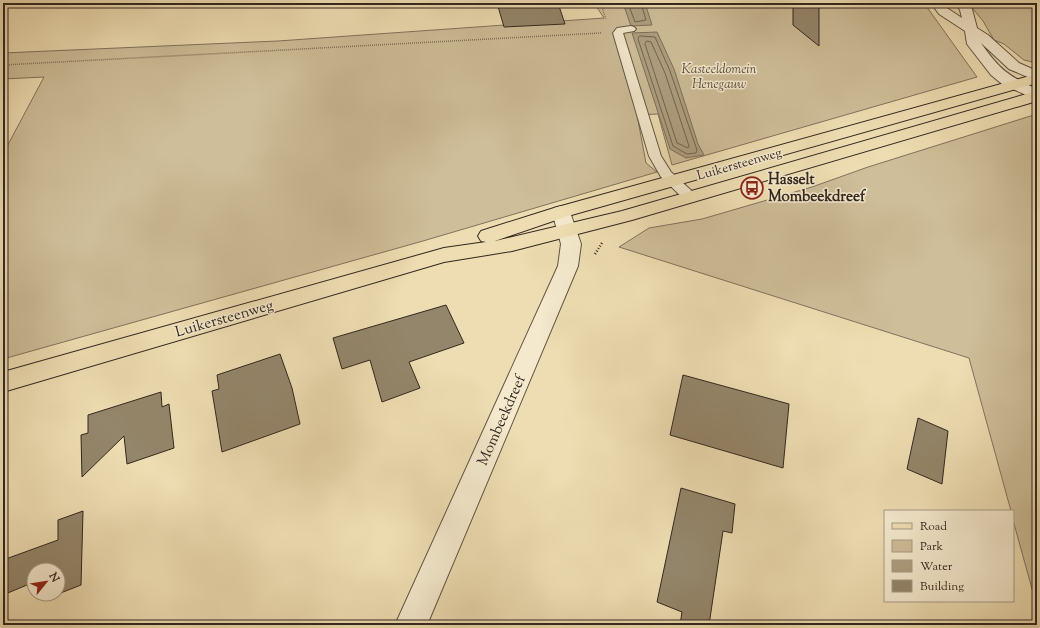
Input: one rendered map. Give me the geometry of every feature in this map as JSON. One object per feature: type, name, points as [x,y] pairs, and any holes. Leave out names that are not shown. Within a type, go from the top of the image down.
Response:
[{"type":"main road","name":"Luikersteenweg","points":[[444,255],[465,243],[561,212],[1037,78]]},
{"type":"main road","name":"Luikersteenweg","points":[[3,382],[444,255],[472,252],[625,216],[689,196],[1037,96]]},
{"type":"street","points":[[937,3],[943,11],[983,38],[1014,66],[1037,78]]},
{"type":"street","points":[[961,3],[966,9],[974,44],[996,72],[1014,85],[1037,96]]},
{"type":"street","name":"Mombeekdreef","points":[[411,625],[568,266],[571,244],[561,212]]},
{"type":"lane","points":[[624,31],[655,156],[666,174],[689,196]]},
{"type":"path","points":[[601,3],[607,22]]},
{"type":"path","points":[[3,65],[624,31]]},
{"type":"green space","name":"Kasteeldomein Henegauw","points":[[594,3],[924,3],[977,77],[672,165],[658,114],[637,115],[646,163],[657,172],[423,241],[3,359],[3,154],[44,77],[3,79],[3,53],[278,41],[604,18]]},
{"type":"green space","points":[[968,3],[1037,3],[1037,63],[1024,60],[1004,44],[994,40],[983,21]]},
{"type":"green space","points":[[1037,114],[1037,607],[1014,524],[1014,510],[1011,510],[969,358],[619,247],[649,228],[702,219],[812,187],[868,167]]},
{"type":"water","points":[[623,3],[645,3],[652,25],[631,26]]},
{"type":"water","points":[[657,32],[674,69],[698,144],[704,155],[686,158],[670,149],[632,33]]},
{"type":"building","points":[[497,3],[558,3],[565,24],[504,27]]},
{"type":"building","points":[[793,3],[819,3],[819,46],[793,25]]},
{"type":"building","points":[[446,305],[464,343],[409,362],[420,388],[382,402],[370,360],[342,369],[333,338]]},
{"type":"building","points":[[280,354],[292,388],[300,424],[222,452],[212,391],[219,389],[217,375]]},
{"type":"building","points":[[683,375],[789,404],[783,468],[670,435]]},
{"type":"building","points":[[161,392],[162,407],[169,404],[174,448],[127,464],[124,436],[82,477],[81,435],[88,433],[88,415]]},
{"type":"building","points":[[918,418],[948,431],[942,484],[907,469]]},
{"type":"building","points":[[681,488],[735,504],[732,533],[723,531],[709,625],[680,625],[682,612],[657,602]]},
{"type":"building","points":[[83,511],[81,585],[66,591],[66,562],[26,562],[26,585],[3,595],[3,560],[58,540],[58,520]]},
{"type":"place","name":"Hasselt Mombeekdreef","points":[[752,188]]}]
